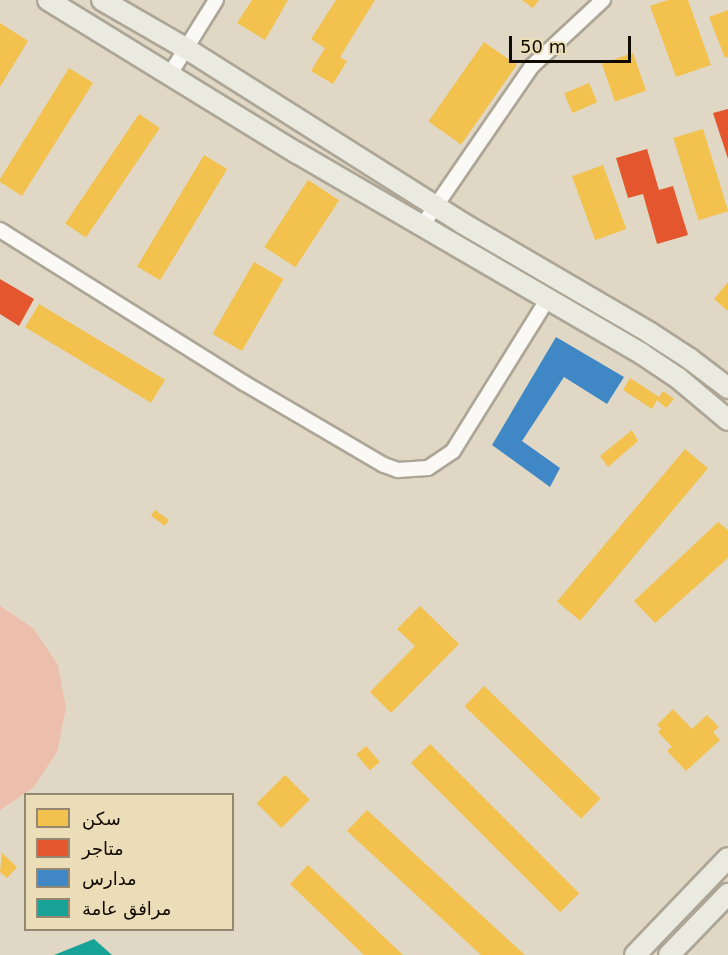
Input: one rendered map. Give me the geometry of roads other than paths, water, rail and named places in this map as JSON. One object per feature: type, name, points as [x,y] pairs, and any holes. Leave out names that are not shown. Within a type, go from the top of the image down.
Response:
[{"type":"main road","points":[[48,0],[297,153],[642,354],[678,378],[728,420]]},
{"type":"main road","points":[[102,0],[187,49],[435,207],[690,359],[728,388]]},
{"type":"main road","points":[[540,295],[544,272]]},
{"type":"main road","points":[[568,312],[580,293]]},
{"type":"main road","points":[[635,955],[727,862]]},
{"type":"main road","points":[[669,955],[728,894]]},
{"type":"street","points":[[171,74],[216,0]]},
{"type":"street","points":[[422,226],[532,66],[603,0]]},
{"type":"street","points":[[0,230],[244,383],[384,465],[398,470],[428,468],[453,452],[540,295]]}]
